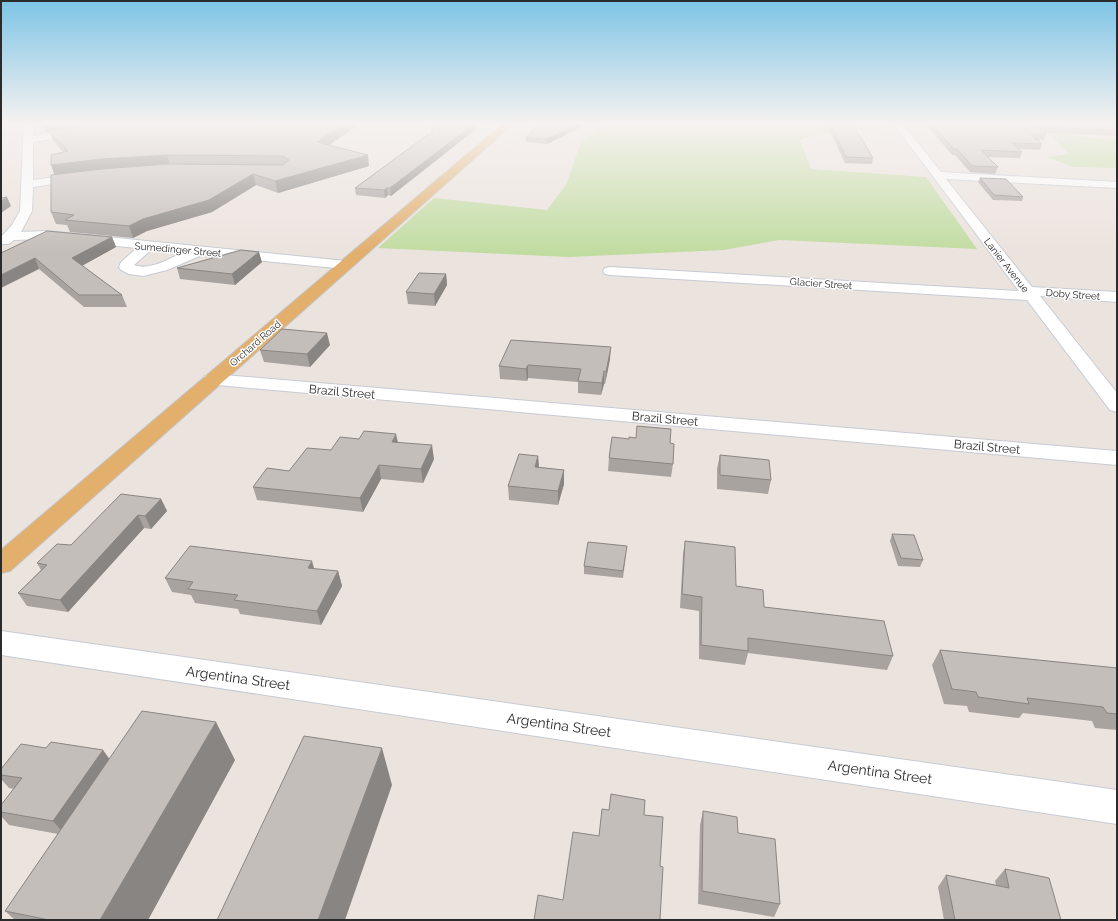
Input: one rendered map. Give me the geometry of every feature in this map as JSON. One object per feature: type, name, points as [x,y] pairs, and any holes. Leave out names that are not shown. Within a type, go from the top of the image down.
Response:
[{"type":"main road","name":"Orchard Road","points":[[1,564],[461,166]]},
{"type":"street","points":[[6,239],[22,221],[26,211],[27,166]]},
{"type":"street","name":"Lanier Avenue","points":[[931,166],[1117,406]]},
{"type":"street","points":[[938,175],[1117,185]]},
{"type":"street","points":[[26,184],[90,176]]},
{"type":"street","name":"Sumedinger Street","points":[[6,239],[46,235],[346,265]]},
{"type":"street","points":[[145,246],[144,249],[126,265],[126,267],[135,270],[156,269],[200,251]]},
{"type":"street","name":"Glacier Street","points":[[610,271],[1030,294]]},
{"type":"street","name":"Doby Street","points":[[1030,294],[1117,297]]},
{"type":"street","name":"Brazil Street","points":[[212,380],[1117,458]]},
{"type":"street","name":"Argentina Street","points":[[1,643],[1117,807]]},
{"type":"green space","points":[[573,166],[810,166],[811,169],[926,177],[977,249],[779,240],[724,250],[569,257],[378,248],[434,198],[547,210],[566,185]]},
{"type":"green space","points":[[1070,166],[1117,166],[1117,168]]},
{"type":"building","points":[[141,166],[329,166],[275,181],[253,174],[209,200],[143,219],[129,226],[65,220],[74,215],[51,212],[51,175]]},
{"type":"building","points":[[385,166],[419,166],[390,188],[384,190],[355,188]]},
{"type":"building","points":[[972,166],[997,166],[998,167]]},
{"type":"building","points":[[980,178],[1006,179],[1023,197],[994,195]]},
{"type":"building","points":[[47,231],[112,237],[72,258],[122,295],[79,295],[35,258],[1,275],[1,253]]},
{"type":"building","points":[[241,250],[259,252],[232,274],[177,268]]},
{"type":"building","points":[[419,273],[446,274],[434,294],[406,292]]},
{"type":"building","points":[[282,329],[327,333],[307,354],[260,350]]},
{"type":"building","points":[[511,340],[611,347],[606,372],[604,371],[602,383],[578,381],[581,369],[528,365],[526,369],[499,366]]},
{"type":"building","points":[[637,426],[671,429],[670,443],[674,444],[673,464],[609,458],[612,437],[629,439],[629,437],[636,438]]},
{"type":"building","points":[[364,431],[396,434],[392,442],[432,445],[421,469],[379,465],[360,498],[253,487],[267,468],[289,471],[307,448],[331,450],[340,437],[359,439]]},
{"type":"building","points":[[519,454],[538,456],[535,467],[564,470],[558,491],[508,486]]},
{"type":"building","points":[[720,455],[769,460],[771,480],[720,475]]},
{"type":"building","points":[[121,494],[161,499],[145,516],[138,515],[60,600],[18,593],[47,565],[37,563],[57,544],[71,545]]},
{"type":"building","points":[[892,534],[914,535],[923,560],[901,558]]},
{"type":"building","points":[[685,541],[735,547],[736,586],[763,590],[764,607],[884,621],[893,656],[748,638],[748,651],[701,645],[702,597],[682,594]]},
{"type":"building","points":[[588,542],[627,546],[623,571],[584,566]]},
{"type":"building","points":[[190,546],[312,561],[308,568],[338,571],[317,611],[234,600],[238,595],[188,589],[193,582],[165,578]]},
{"type":"building","points":[[940,650],[1117,668],[1117,714],[1107,713],[1103,707],[1027,698],[1029,704],[978,697],[976,692],[952,689]]},
{"type":"building","points":[[142,711],[216,722],[100,920],[49,920],[5,911]]},
{"type":"building","points":[[304,736],[382,748],[318,920],[217,920]]},
{"type":"building","points":[[51,742],[103,750],[53,821],[1,812],[1,805],[22,778],[1,775],[1,769],[21,744],[46,748]]},
{"type":"building","points":[[611,794],[645,800],[644,815],[663,817],[660,866],[663,867],[660,919],[664,920],[534,920],[538,895],[563,900],[573,832],[599,836],[602,809],[609,810]]},
{"type":"building","points":[[703,811],[737,817],[738,833],[775,839],[780,904],[702,891]]},
{"type":"building","points":[[1005,869],[1049,878],[1061,920],[955,920],[946,875],[1009,888]]}]
